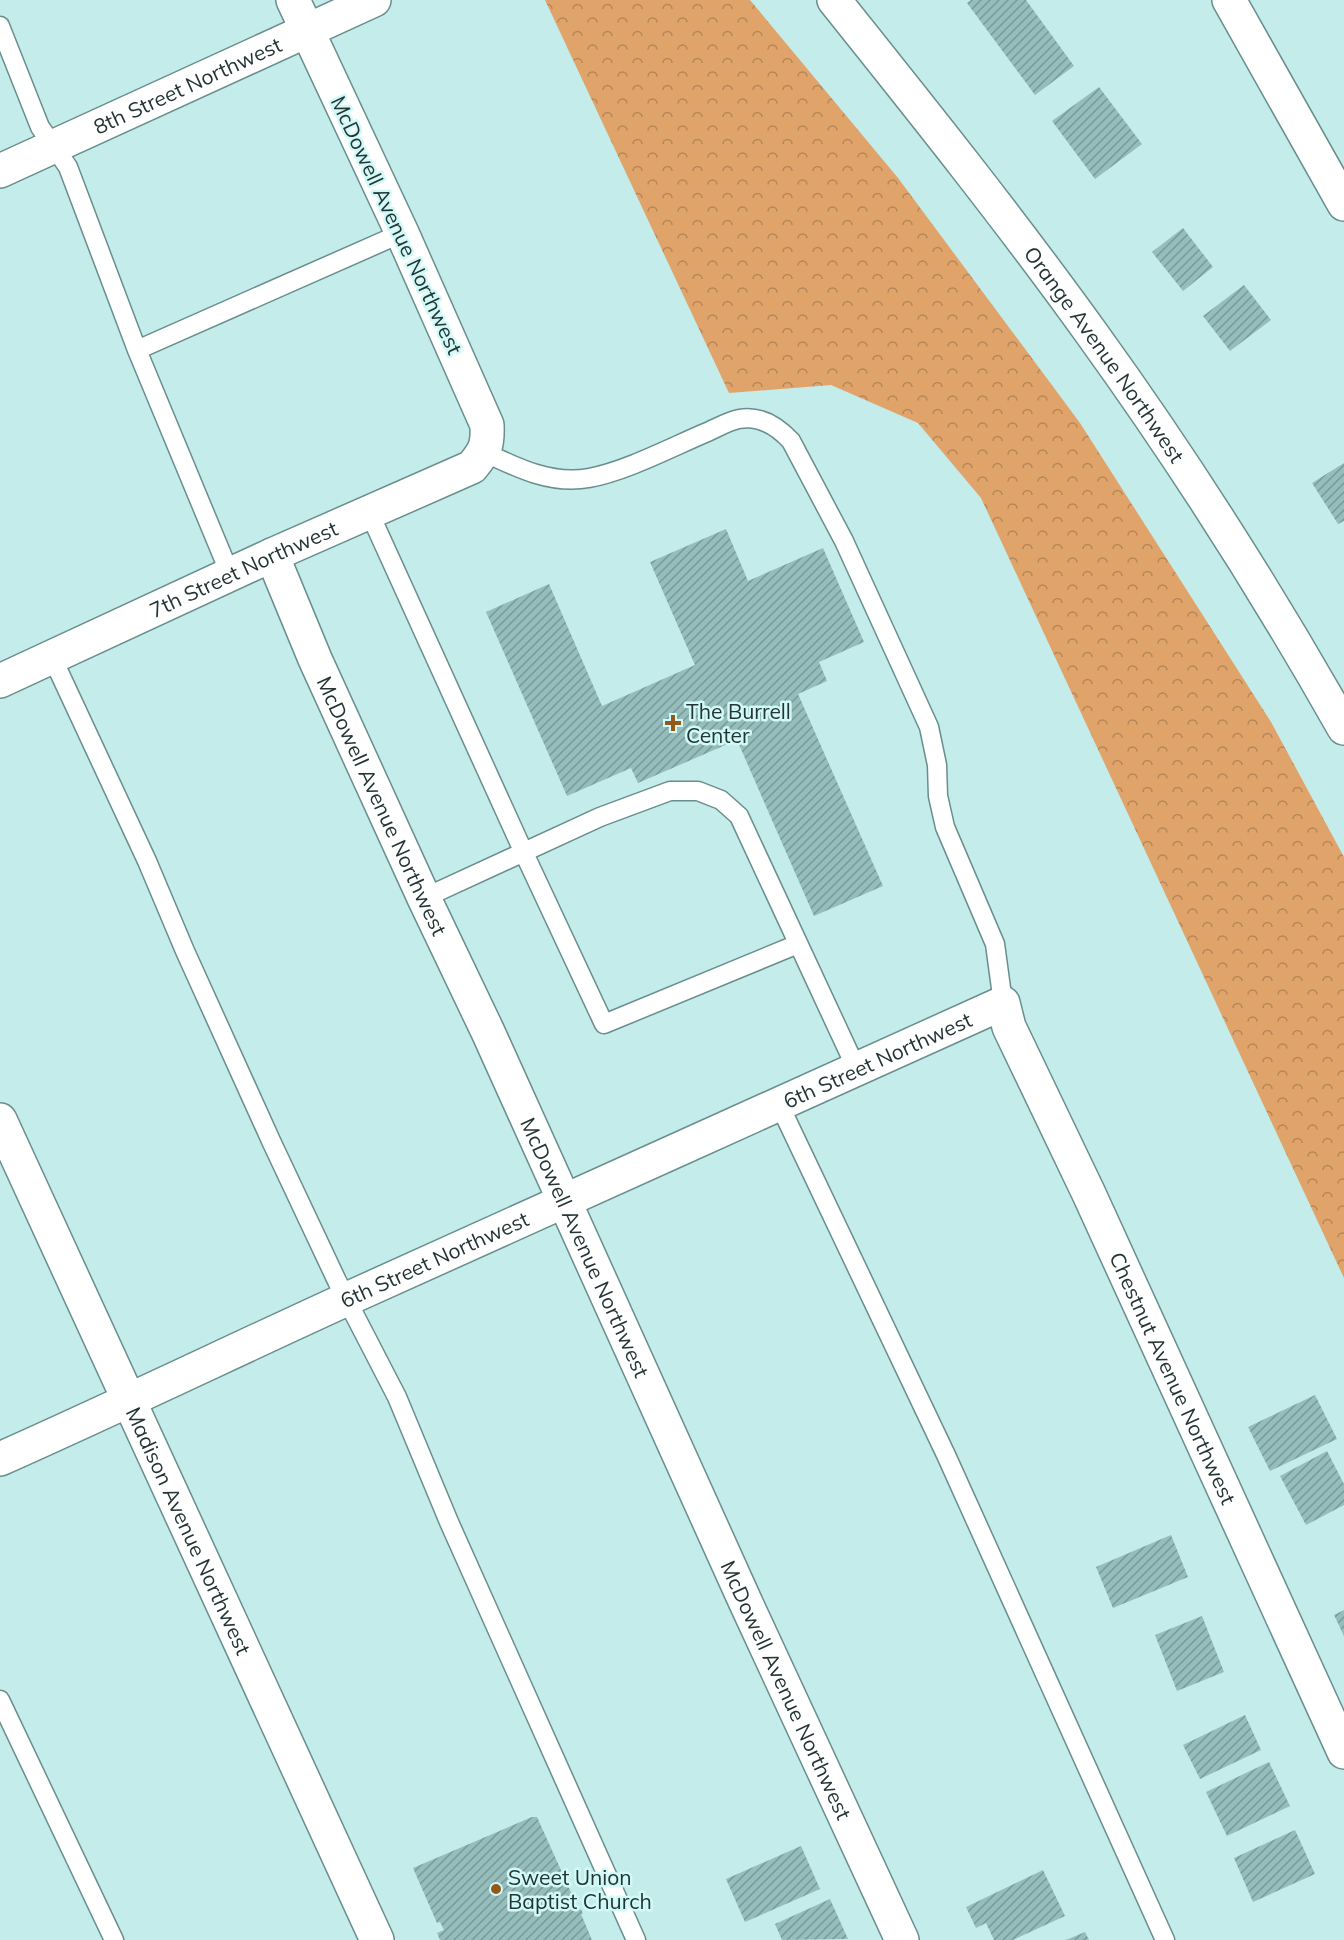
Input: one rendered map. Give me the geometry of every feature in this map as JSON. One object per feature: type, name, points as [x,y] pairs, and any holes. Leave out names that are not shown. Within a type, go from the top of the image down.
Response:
[{"type":"street","name":"McDowell Avenue Northwest","points":[[293,0],[402,233],[488,425],[488,442],[484,452]]},
{"type":"street","name":"8th Street Northwest","points":[[0,171],[374,0]]},
{"type":"street","name":"Orange Avenue Northwest","points":[[834,0],[963,161],[1093,334],[1184,467],[1308,663],[1344,728]]},
{"type":"street","points":[[1229,0],[1344,204]]},
{"type":"street","name":"7th Street Northwest","points":[[0,681],[230,574],[472,467],[484,452]]},
{"type":"street","name":"McDowell Avenue Northwest","points":[[272,555],[315,659],[488,1032],[740,1590],[903,1940]]},
{"type":"street","name":"6th Street Northwest","points":[[0,1459],[1003,1003]]},
{"type":"street","name":"Chestnut Avenue Northwest","points":[[1003,1003],[1009,1027],[1094,1205],[1344,1752]]},
{"type":"street","name":"Madison Avenue Northwest","points":[[0,1120],[377,1940]]},
{"type":"lane","points":[[0,26],[40,127],[68,167],[137,350],[230,574]]},
{"type":"lane","points":[[137,350],[402,233]]},
{"type":"lane","points":[[484,452],[520,470],[556,479],[588,478],[619,469],[738,419],[760,420],[780,429],[791,441],[844,541],[929,727],[937,765],[938,796],[945,827],[995,944],[1003,1003]]},
{"type":"lane","points":[[369,512],[604,1024],[798,944]]},
{"type":"lane","points":[[52,657],[147,861],[272,1143],[337,1281],[397,1396],[449,1522],[636,1940]]},
{"type":"lane","points":[[424,898],[600,818],[670,791],[698,791],[721,800],[738,816],[857,1070]]},
{"type":"lane","points":[[780,1106],[946,1455],[1165,1940]]},
{"type":"lane","points":[[0,1700],[114,1940]]},
{"type":"green space","points":[[545,0],[750,0],[898,178],[1080,423],[1271,722],[1344,857],[1344,1278],[981,498],[918,423],[831,385],[729,393]]},
{"type":"building","points":[[971,0],[1026,0],[1074,66],[1035,95],[967,3]]},
{"type":"building","points":[[1099,87],[1142,144],[1095,179],[1052,121]]},
{"type":"building","points":[[1183,228],[1213,267],[1183,291],[1152,252]]},
{"type":"building","points":[[1244,285],[1271,320],[1230,351],[1203,316]]},
{"type":"building","points":[[1344,463],[1344,521],[1338,524],[1312,483]]},
{"type":"building","name":"The Burrell Center","points":[[726,529],[748,581],[823,548],[864,642],[819,662],[827,681],[798,694],[883,886],[814,916],[737,740],[638,783],[631,768],[567,796],[486,612],[549,584],[602,706],[695,665],[650,562]]},
{"type":"building","points":[[1315,1395],[1337,1439],[1270,1471],[1248,1427]]},
{"type":"building","points":[[1327,1451],[1344,1484],[1344,1505],[1306,1525],[1280,1476]]},
{"type":"building","points":[[1171,1535],[1188,1577],[1113,1608],[1096,1567]]},
{"type":"building","points":[[1344,1610],[1344,1636],[1334,1615]]},
{"type":"building","points":[[1202,1616],[1224,1672],[1177,1691],[1155,1635]]},
{"type":"building","points":[[1245,1715],[1261,1750],[1200,1779],[1183,1745]]},
{"type":"building","points":[[1269,1762],[1290,1806],[1227,1836],[1206,1792]]},
{"type":"building","name":"Sweet Union Baptist Church","points":[[532,1817],[537,1817],[579,1910],[581,1909],[592,1940],[440,1940],[437,1933],[444,1930],[440,1922],[437,1923],[413,1868]]},
{"type":"building","points":[[1295,1830],[1315,1874],[1253,1902],[1234,1858]]},
{"type":"building","points":[[801,1846],[820,1889],[745,1922],[726,1879]]},
{"type":"building","points":[[1043,1870],[1065,1916],[1013,1940],[994,1940],[986,1923],[976,1928],[966,1907]]},
{"type":"building","points":[[830,1899],[848,1939],[782,1940],[775,1924]]},
{"type":"building","points":[[1085,1932],[1089,1940],[1066,1940]]},
{"type":"place","name":"The Burrell Center","points":[[673,723]]},
{"type":"place","name":"Sweet Union Baptist Church","points":[[496,1889]]}]
